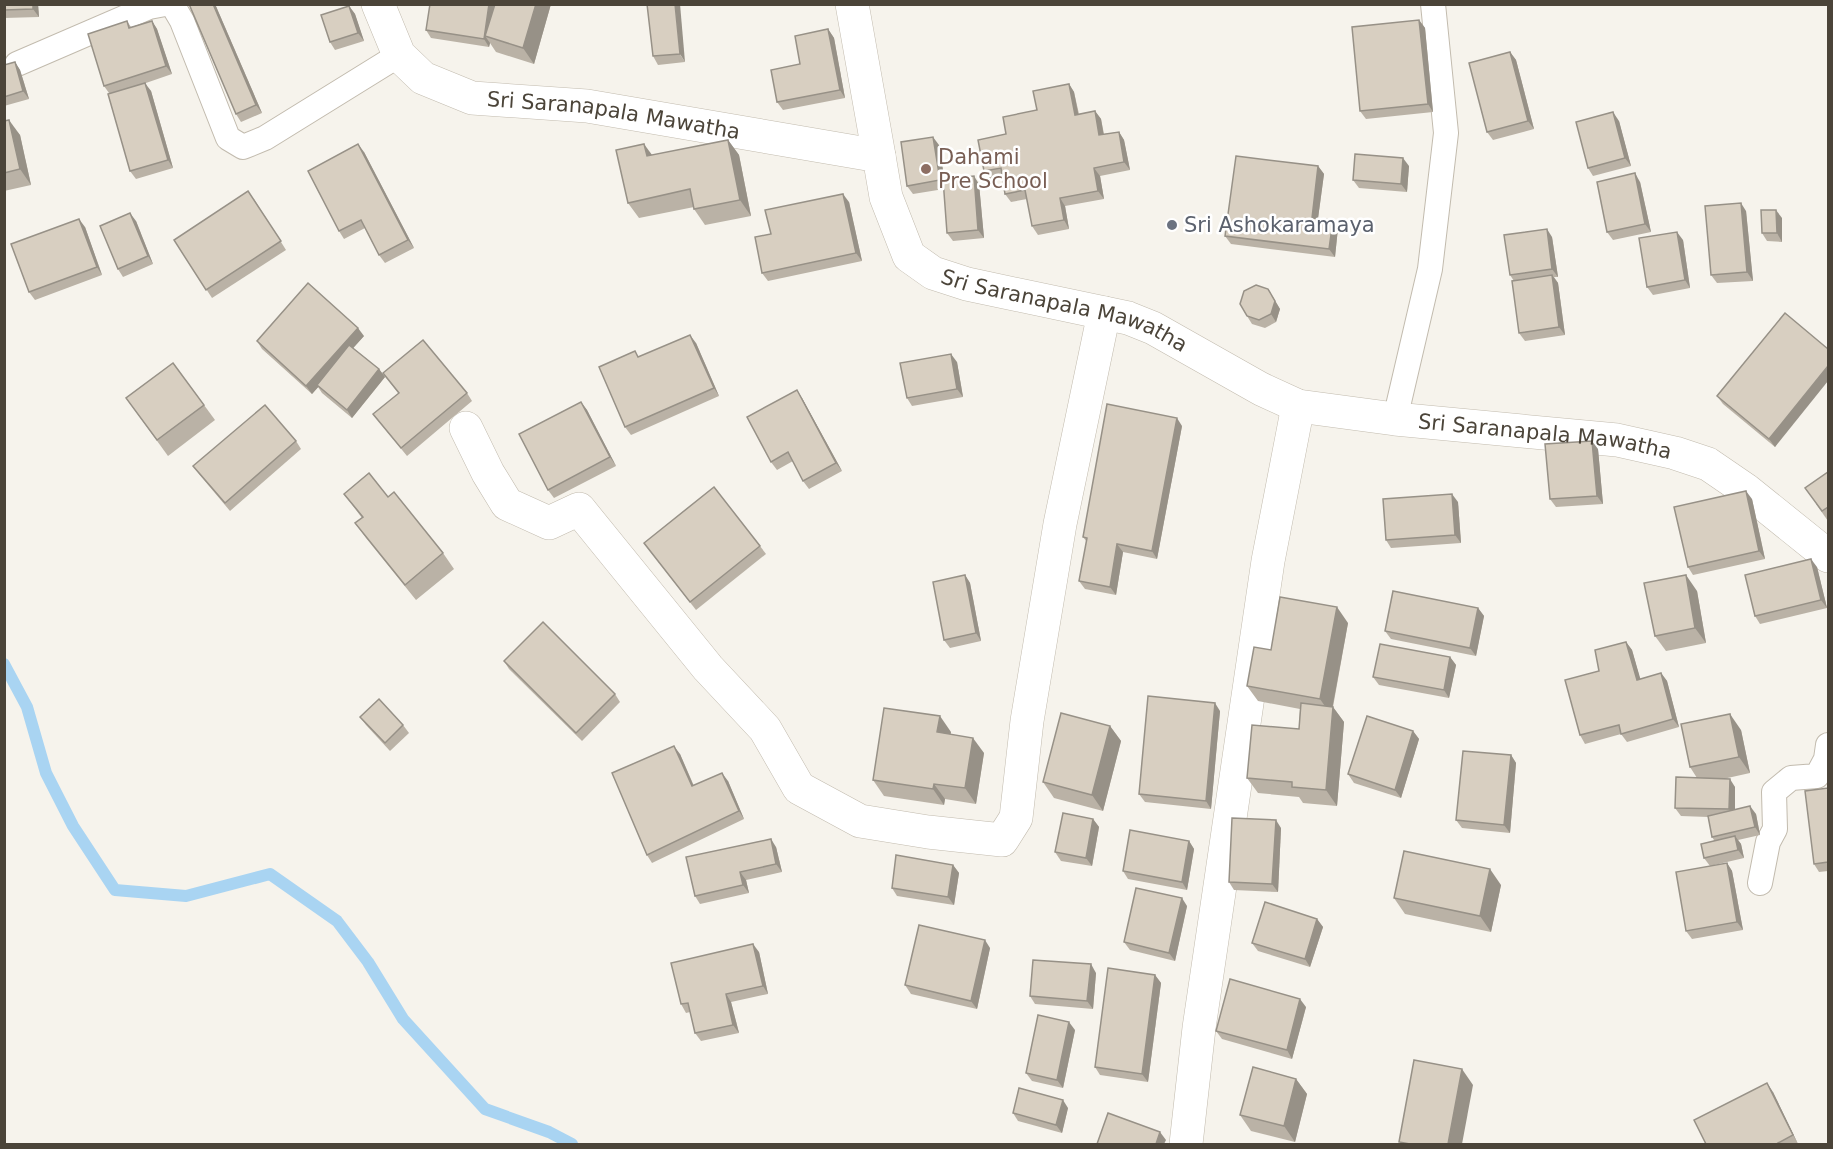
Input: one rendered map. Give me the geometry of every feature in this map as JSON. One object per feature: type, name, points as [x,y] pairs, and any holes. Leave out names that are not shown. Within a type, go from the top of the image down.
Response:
[{"type":"street","name":"Sri Saranapala Mawatha","points":[[378,4],[399,55],[423,78],[471,98],[587,106],[879,156],[886,197],[909,256],[933,273],[967,284],[1128,318],[1153,328],[1260,389],[1299,406],[1395,419],[1617,440],[1675,453],[1708,464],[1746,490],[1828,556]]},
{"type":"street","points":[[852,4],[879,156]]},
{"type":"street","points":[[466,429],[488,473],[507,504],[549,523],[579,510],[708,668],[765,729],[799,788],[860,821],[928,832],[1002,840],[1016,818],[1027,721],[1060,524],[1104,313]]},
{"type":"street","points":[[1186,1144],[1199,1028],[1268,561],[1299,406]]},
{"type":"lane","points":[[1395,419],[1431,268],[1446,133],[1433,4]]},
{"type":"lane","points":[[17,64],[159,5],[182,21],[228,138],[243,147],[265,138],[399,55]]},
{"type":"lane","points":[[1760,883],[1768,842],[1774,829],[1774,792],[1791,778],[1817,776],[1826,759],[1828,745]]},
{"type":"building","points":[[4,4],[33,4],[33,9],[4,10]]},
{"type":"building","points":[[189,4],[213,4],[256,105],[236,114]]},
{"type":"building","points":[[430,4],[489,4],[484,39],[426,30]]},
{"type":"building","points":[[495,4],[536,4],[523,48],[485,36]]},
{"type":"building","points":[[647,4],[675,4],[680,54],[653,56]]},
{"type":"building","points":[[349,6],[358,33],[330,42],[321,15]]},
{"type":"building","points":[[1419,20],[1428,104],[1360,111],[1352,27]]},
{"type":"building","points":[[127,21],[129,28],[152,21],[166,66],[104,86],[88,34]]},
{"type":"building","points":[[828,29],[840,90],[777,102],[771,70],[800,64],[795,36]]},
{"type":"building","points":[[1510,52],[1528,121],[1487,132],[1469,63]]},
{"type":"building","points":[[15,62],[23,91],[4,97],[4,65]]},
{"type":"building","points":[[145,83],[168,160],[130,171],[108,94]]},
{"type":"building","points":[[1069,84],[1075,115],[1095,111],[1099,135],[1119,132],[1124,162],[1094,168],[1098,191],[1060,198],[1064,220],[1032,226],[1025,190],[1005,194],[1001,168],[984,171],[978,140],[1006,134],[1003,117],[1037,110],[1033,91]]},
{"type":"building","points":[[1613,112],[1625,158],[1588,168],[1576,122]]},
{"type":"building","points":[[9,120],[20,169],[4,173],[4,121]]},
{"type":"building","name":"Dahami Pre School","points":[[933,137],[940,180],[907,186],[901,142]]},
{"type":"building","points":[[728,140],[740,200],[694,209],[690,189],[628,203],[616,150],[644,144],[647,156]]},
{"type":"building","points":[[358,144],[408,240],[379,255],[361,220],[339,231],[308,171]]},
{"type":"building","points":[[1355,154],[1403,158],[1401,184],[1353,180]]},
{"type":"building","points":[[1236,156],[1318,166],[1312,218],[1333,220],[1329,249],[1225,236]]},
{"type":"building","points":[[1635,173],[1645,224],[1607,232],[1597,182]]},
{"type":"building","points":[[974,176],[978,230],[947,233],[943,179]]},
{"type":"building","points":[[248,191],[281,241],[206,290],[174,240]]},
{"type":"building","points":[[843,194],[856,253],[762,273],[755,237],[771,234],[765,210]]},
{"type":"building","points":[[1741,203],[1747,272],[1711,275],[1705,206]]},
{"type":"building","points":[[1761,210],[1776,210],[1777,233],[1762,233]]},
{"type":"building","points":[[130,213],[148,256],[118,269],[100,226]]},
{"type":"building","points":[[79,219],[97,267],[29,292],[11,244]]},
{"type":"building","points":[[1547,229],[1552,269],[1510,275],[1504,235]]},
{"type":"building","points":[[1677,232],[1685,280],[1647,287],[1639,238]]},
{"type":"building","points":[[1552,275],[1559,327],[1519,333],[1512,281]]},
{"type":"building","points":[[308,283],[358,328],[306,386],[257,341]]},
{"type":"building","points":[[1256,285],[1268,289],[1275,301],[1271,314],[1259,320],[1247,316],[1240,304],[1244,291]]},
{"type":"building","points":[[1785,313],[1828,349],[1828,366],[1769,439],[1717,396]]},
{"type":"building","points":[[690,335],[714,388],[625,427],[599,367],[635,351],[638,357]]},
{"type":"building","points":[[423,340],[467,393],[401,448],[373,414],[399,393],[383,373]]},
{"type":"building","points":[[349,345],[379,369],[347,410],[317,385]]},
{"type":"building","points":[[951,354],[957,389],[907,398],[900,363]]},
{"type":"building","points":[[173,363],[204,405],[157,440],[126,398]]},
{"type":"building","points":[[797,390],[836,463],[803,481],[788,452],[771,462],[747,417]]},
{"type":"building","points":[[581,402],[610,457],[548,490],[519,434]]},
{"type":"building","points":[[1107,404],[1177,418],[1152,551],[1117,544],[1110,587],[1079,581],[1087,538],[1083,537]]},
{"type":"building","points":[[265,405],[296,441],[225,503],[193,466]]},
{"type":"building","points":[[1592,441],[1597,496],[1550,499],[1545,444]]},
{"type":"building","points":[[1828,472],[1828,507],[1822,511],[1805,488]]},
{"type":"building","points":[[369,473],[388,497],[394,492],[443,553],[405,585],[355,523],[363,517],[344,494]]},
{"type":"building","points":[[714,487],[760,546],[690,602],[644,543]]},
{"type":"building","points":[[1746,491],[1759,551],[1688,567],[1674,507]]},
{"type":"building","points":[[1452,494],[1455,535],[1386,540],[1383,499]]},
{"type":"building","points":[[1811,559],[1821,600],[1755,616],[1745,575]]},
{"type":"building","points":[[965,575],[976,633],[944,640],[933,582]]},
{"type":"building","points":[[1686,575],[1695,628],[1655,636],[1644,583]]},
{"type":"building","points":[[1393,591],[1478,608],[1470,648],[1385,631]]},
{"type":"building","points":[[1280,597],[1337,607],[1320,699],[1247,686],[1254,647],[1271,650]]},
{"type":"building","points":[[543,622],[615,694],[576,733],[504,661]]},
{"type":"building","points":[[1626,642],[1637,680],[1661,673],[1673,719],[1621,734],[1619,725],[1580,735],[1565,680],[1599,671],[1595,650]]},
{"type":"building","points":[[1380,644],[1450,657],[1444,690],[1373,677]]},
{"type":"building","points":[[1148,696],[1215,703],[1206,801],[1139,794]]},
{"type":"building","points":[[379,699],[403,725],[385,743],[360,717]]},
{"type":"building","points":[[1301,703],[1333,707],[1326,790],[1292,787],[1292,782],[1247,778],[1252,725],[1299,729]]},
{"type":"building","points":[[884,708],[940,716],[937,732],[973,738],[965,788],[934,784],[933,789],[873,780]]},
{"type":"building","points":[[1061,713],[1110,726],[1092,795],[1043,782]]},
{"type":"building","points":[[1730,714],[1739,757],[1690,767],[1681,724]]},
{"type":"building","points":[[1367,716],[1413,731],[1395,790],[1348,774]]},
{"type":"building","points":[[674,746],[692,786],[722,773],[739,811],[647,855],[612,773]]},
{"type":"building","points":[[1463,751],[1511,755],[1504,825],[1456,820]]},
{"type":"building","points":[[1676,777],[1730,779],[1729,809],[1675,808]]},
{"type":"building","points":[[1828,788],[1828,862],[1814,864],[1805,791]]},
{"type":"building","points":[[1750,806],[1755,827],[1712,837],[1708,816]]},
{"type":"building","points":[[1063,813],[1093,819],[1086,858],[1055,852]]},
{"type":"building","points":[[1232,818],[1276,820],[1272,884],[1229,882]]},
{"type":"building","points":[[1130,830],[1189,841],[1182,882],[1123,871]]},
{"type":"building","points":[[1735,836],[1738,850],[1704,858],[1701,844]]},
{"type":"building","points":[[771,839],[776,864],[740,872],[743,885],[695,896],[686,857]]},
{"type":"building","points":[[1404,851],[1490,869],[1480,916],[1394,898]]},
{"type":"building","points":[[896,855],[953,865],[948,897],[892,888]]},
{"type":"building","points":[[1727,863],[1737,922],[1686,931],[1676,872]]},
{"type":"building","points":[[1136,888],[1182,898],[1169,953],[1124,942]]},
{"type":"building","points":[[1265,902],[1317,919],[1305,959],[1252,943]]},
{"type":"building","points":[[919,925],[985,940],[971,1001],[905,985]]},
{"type":"building","points":[[753,944],[763,986],[726,994],[733,1025],[695,1033],[688,1003],[681,1004],[671,963]]},
{"type":"building","points":[[1033,960],[1091,964],[1087,1001],[1030,996]]},
{"type":"building","points":[[1108,968],[1155,975],[1142,1074],[1095,1067]]},
{"type":"building","points":[[1230,979],[1300,999],[1287,1050],[1216,1031]]},
{"type":"building","points":[[1038,1015],[1069,1022],[1057,1080],[1026,1073]]},
{"type":"building","points":[[1414,1060],[1462,1069],[1448,1144],[1399,1142]]},
{"type":"building","points":[[1253,1067],[1296,1079],[1284,1126],[1240,1115]]},
{"type":"building","points":[[1767,1083],[1793,1135],[1779,1144],[1706,1144],[1694,1120]]},
{"type":"building","points":[[1019,1088],[1063,1100],[1056,1125],[1013,1113]]},
{"type":"building","points":[[1108,1113],[1160,1132],[1156,1144],[1097,1144]]},
{"type":"waterway","points":[[4,664],[27,707],[46,773],[73,826],[115,890],[186,896],[270,874],[337,921],[368,962],[403,1019],[485,1109],[549,1132],[572,1144]]},
{"type":"place","name":"Dahami Pre School","points":[[926,169]]},
{"type":"place","name":"Sri Ashokaramaya","points":[[1172,225]]}]
